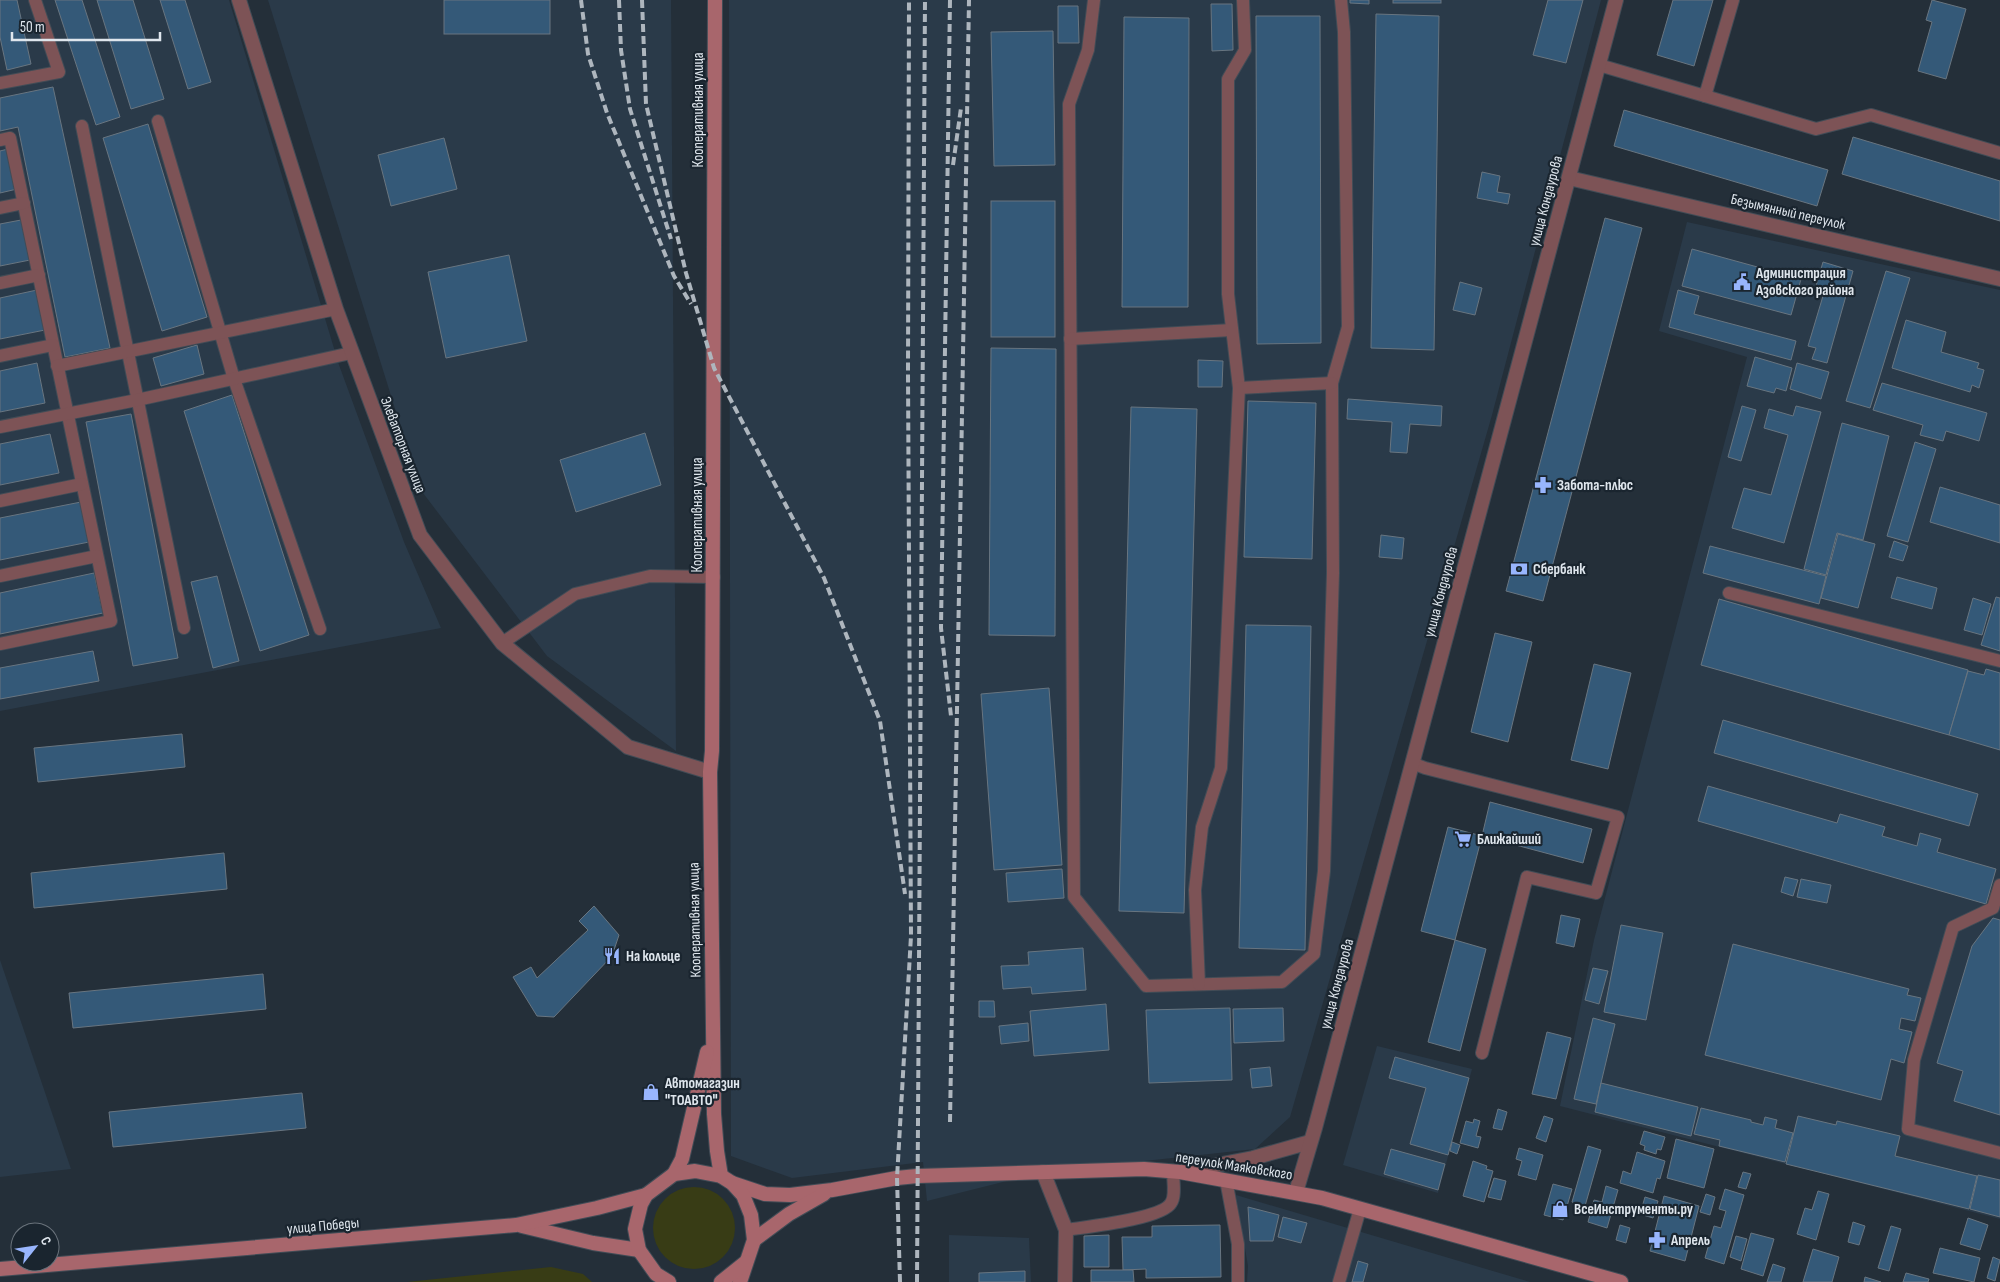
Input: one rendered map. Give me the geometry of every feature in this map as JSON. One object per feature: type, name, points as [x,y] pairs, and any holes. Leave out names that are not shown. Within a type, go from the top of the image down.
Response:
[{"type":"main road","name":"Кооперативная улица","points":[[715,0],[714,577],[712,751],[710,772],[712,1030],[717,1151],[726,1179]]},
{"type":"main road","name":"Кооперативная улица","points":[[674,1174],[685,1150],[712,1030]]},
{"type":"main road","name":"переулок Маяковского","points":[[674,1174],[695,1171],[726,1179],[765,1194],[790,1195],[832,1190],[897,1178],[1044,1172],[1144,1170],[1176,1172],[1296,1192],[1621,1282]]},
{"type":"main road","points":[[669,1282],[656,1278],[639,1250],[635,1229],[641,1204],[646,1195],[674,1174]]},
{"type":"main road","points":[[726,1179],[743,1195],[751,1215],[754,1240],[740,1282]]},
{"type":"main road","points":[[754,1240],[789,1214],[832,1190]]},
{"type":"main road","name":"улица Победы","points":[[0,1269],[516,1225],[646,1195]]},
{"type":"main road","points":[[516,1225],[593,1243],[639,1250]]},
{"type":"main road","points":[[721,1282],[747,1261]]},
{"type":"street","name":"Элеваторная улица","points":[[239,0],[336,309],[420,536],[502,643],[628,747],[710,772]]},
{"type":"street","name":"улица Кондаурова","points":[[1296,1192],[1315,1128],[1616,0]]},
{"type":"street","name":"Безымянный переулок","points":[[1570,178],[2000,278]]},
{"type":"street","points":[[1176,1172],[1253,1158],[1310,1142]]},
{"type":"street","points":[[1044,1172],[1066,1230],[1065,1282]]},
{"type":"lane","points":[[0,83],[58,72],[35,0]]},
{"type":"lane","points":[[1094,0],[1088,50],[1069,104],[1074,897],[1146,986],[1282,982],[1314,954],[1325,851],[1333,573],[1332,383],[1348,327],[1344,42],[1341,0]]},
{"type":"lane","points":[[1199,984],[1195,890],[1202,827],[1220,768],[1239,388],[1228,294],[1228,79],[1245,50],[1243,0]]},
{"type":"lane","points":[[1706,96],[1733,0]]},
{"type":"lane","points":[[1599,65],[1816,129],[1872,115],[2000,153]]},
{"type":"lane","points":[[158,121],[222,332],[234,379],[320,630]]},
{"type":"lane","points":[[82,126],[184,628]]},
{"type":"lane","points":[[0,140],[10,138],[111,621],[0,644]]},
{"type":"lane","points":[[0,208],[24,203]]},
{"type":"lane","points":[[0,283],[39,275]]},
{"type":"lane","points":[[57,366],[336,309]]},
{"type":"lane","points":[[1070,339],[1232,330]]},
{"type":"lane","points":[[0,356],[54,345]]},
{"type":"lane","points":[[0,427],[137,400],[351,353]]},
{"type":"lane","points":[[1239,388],[1332,383]]},
{"type":"lane","points":[[0,500],[82,484]]},
{"type":"lane","points":[[0,576],[97,556]]},
{"type":"lane","points":[[502,643],[575,594],[650,576],[714,577]]},
{"type":"lane","points":[[1729,593],[2000,661]]},
{"type":"lane","points":[[1412,763],[1425,768],[1618,817],[1596,893],[1527,877],[1482,1054]]},
{"type":"lane","points":[[2000,885],[1994,908],[1952,927],[1914,1060],[1908,1129],[2000,1153]]},
{"type":"lane","points":[[1066,1230],[1107,1224],[1143,1216],[1166,1208],[1171,1204],[1173,1198],[1176,1172]]},
{"type":"lane","points":[[1226,1180],[1238,1244],[1238,1282]]},
{"type":"lane","points":[[1339,1282],[1360,1209]]},
{"type":"shaded area","points":[[0,0],[229,0],[339,365],[404,542],[441,628],[0,711]]},
{"type":"shaded area","points":[[268,0],[671,0],[676,751],[547,656],[420,489]]},
{"type":"shaded area","points":[[729,0],[1601,0],[1492,415],[1290,1117],[1255,1149],[1043,1172],[927,1201],[923,1162],[792,1178],[731,1156]]},
{"type":"shaded area","points":[[1687,222],[2000,290],[2000,1219],[1560,1106],[1594,940],[1747,357],[1659,331]]},
{"type":"shaded area","points":[[0,960],[71,1169],[0,1177]]},
{"type":"shaded area","points":[[1377,1046],[1472,1069],[1438,1193],[1343,1165]]},
{"type":"shaded area","points":[[1236,1195],[1530,1282],[1247,1282],[1248,1266]]},
{"type":"shaded area","points":[[949,1235],[1029,1238],[1031,1282],[949,1282]]},
{"type":"green space","points":[[694,1187],[710,1190],[723,1199],[732,1212],[735,1228],[732,1244],[723,1257],[710,1266],[694,1269],[678,1266],[665,1257],[656,1244],[653,1228],[656,1212],[665,1199],[678,1190]]},
{"type":"green space","points":[[551,1267],[583,1274],[592,1282],[407,1282]]},
{"type":"building","points":[[0,0],[17,0],[31,64],[7,70],[0,37]]},
{"type":"building","points":[[55,0],[82,0],[120,117],[96,125]]},
{"type":"building","points":[[97,0],[133,0],[164,99],[131,109]]},
{"type":"building","points":[[160,0],[185,0],[211,82],[188,89]]},
{"type":"building","points":[[444,0],[550,0],[550,34],[444,34]]},
{"type":"building","points":[[1350,0],[1369,0],[1369,4],[1350,3]]},
{"type":"building","points":[[1393,0],[1441,0],[1441,3],[1393,3]]},
{"type":"building","points":[[1548,0],[1583,0],[1566,63],[1533,55]]},
{"type":"building","points":[[1673,0],[1713,0],[1694,66],[1657,55]]},
{"type":"building","points":[[1932,0],[1966,9],[1946,79],[1918,71],[1932,22],[1926,20]]},
{"type":"building","points":[[1211,4],[1232,4],[1233,50],[1212,51]]},
{"type":"building","points":[[1058,6],[1078,6],[1079,43],[1058,43]]},
{"type":"building","points":[[1376,14],[1439,16],[1434,350],[1371,348]]},
{"type":"building","points":[[1256,16],[1320,16],[1321,343],[1257,344]]},
{"type":"building","points":[[1124,17],[1189,18],[1188,307],[1122,307]]},
{"type":"building","points":[[1053,31],[1055,165],[994,166],[991,32]]},
{"type":"building","points":[[53,87],[110,348],[65,357],[18,127],[0,131],[0,98]]},
{"type":"building","points":[[1624,110],[1828,170],[1817,206],[1614,146]]},
{"type":"building","points":[[148,124],[207,317],[162,331],[103,138]]},
{"type":"building","points":[[1853,137],[2000,181],[2000,221],[1842,174]]},
{"type":"building","points":[[444,138],[457,189],[391,206],[378,155]]},
{"type":"building","points":[[8,149],[17,189],[0,193],[0,151]]},
{"type":"building","points":[[1482,172],[1500,176],[1497,192],[1510,194],[1508,204],[1477,198]]},
{"type":"building","points":[[991,201],[1055,201],[1055,337],[991,337]]},
{"type":"building","points":[[1605,218],[1642,228],[1543,601],[1506,591]]},
{"type":"building","points":[[21,220],[30,260],[0,266],[0,224]]},
{"type":"building","name":"Администрация Азовского района","points":[[1692,249],[1801,279],[1791,315],[1682,286]]},
{"type":"building","points":[[509,255],[527,341],[446,358],[428,272]]},
{"type":"building","points":[[1823,262],[1853,271],[1827,363],[1812,359],[1816,348],[1808,346],[1823,296],[1814,293]]},
{"type":"building","points":[[1886,271],[1910,278],[1870,408],[1846,401]]},
{"type":"building","points":[[1460,282],[1482,288],[1475,315],[1453,310]]},
{"type":"building","points":[[37,290],[45,330],[0,339],[0,298]]},
{"type":"building","points":[[1678,290],[1699,296],[1694,314],[1796,341],[1791,360],[1669,327]]},
{"type":"building","points":[[1906,320],[1946,332],[1941,352],[1979,363],[1977,368],[1984,370],[1979,388],[1972,385],[1970,392],[1892,368]]},
{"type":"building","points":[[197,345],[204,374],[161,386],[153,358]]},
{"type":"building","points":[[991,348],[1056,349],[1055,636],[989,635]]},
{"type":"building","points":[[1755,357],[1792,368],[1786,391],[1776,388],[1774,393],[1747,386]]},
{"type":"building","points":[[1198,360],[1223,361],[1222,387],[1198,387]]},
{"type":"building","points":[[37,363],[45,403],[0,412],[0,371]]},
{"type":"building","points":[[1797,363],[1829,372],[1821,399],[1790,389]]},
{"type":"building","points":[[1882,383],[1987,413],[1979,441],[1946,431],[1943,441],[1920,435],[1923,425],[1873,410]]},
{"type":"building","points":[[232,395],[309,635],[260,651],[184,411]]},
{"type":"building","points":[[1348,399],[1442,406],[1441,426],[1410,424],[1407,453],[1390,452],[1392,422],[1347,419]]},
{"type":"building","points":[[1248,401],[1316,403],[1312,559],[1244,557]]},
{"type":"building","points":[[1742,406],[1756,410],[1741,461],[1728,457]]},
{"type":"building","points":[[1796,406],[1821,412],[1784,543],[1732,528],[1744,488],[1771,495],[1788,435],[1764,428],[1769,409],[1793,416]]},
{"type":"building","points":[[1131,407],[1197,409],[1184,913],[1119,911]]},
{"type":"building","points":[[131,414],[178,658],[133,666],[86,422]]},
{"type":"building","points":[[1842,423],[1889,436],[1863,540],[1837,533],[1826,575],[1804,569]]},
{"type":"building","points":[[645,433],[661,485],[576,512],[560,460]]},
{"type":"building","points":[[50,434],[59,473],[0,485],[0,444]]},
{"type":"building","points":[[1915,442],[1936,449],[1908,542],[1887,536]]},
{"type":"building","points":[[1940,487],[2000,505],[2000,543],[1930,522]]},
{"type":"building","points":[[81,502],[89,542],[0,560],[0,518]]},
{"type":"building","points":[[1838,534],[1875,544],[1858,608],[1821,598]]},
{"type":"building","points":[[1381,535],[1404,538],[1402,559],[1379,557]]},
{"type":"building","points":[[1894,541],[1908,546],[1903,561],[1889,557]]},
{"type":"building","points":[[1710,546],[1826,576],[1819,604],[1703,573]]},
{"type":"building","points":[[94,573],[103,613],[0,634],[0,593]]},
{"type":"building","points":[[217,576],[239,661],[213,668],[191,582]]},
{"type":"building","points":[[1897,577],[1937,588],[1932,609],[1891,598]]},
{"type":"building","points":[[1996,597],[2000,598],[2000,651],[1981,645]]},
{"type":"building","points":[[1973,598],[1991,604],[1982,635],[1964,630]]},
{"type":"building","points":[[1719,599],[1968,670],[1949,735],[1701,665]]},
{"type":"building","points":[[1246,625],[1311,626],[1305,950],[1239,948]]},
{"type":"building","points":[[1495,633],[1532,642],[1508,742],[1471,732]]},
{"type":"building","points":[[93,651],[99,681],[0,699],[0,668]]},
{"type":"building","points":[[1594,664],[1631,673],[1608,769],[1571,760]]},
{"type":"building","points":[[1986,669],[2000,673],[2000,750],[1949,735],[1968,671],[1984,675]]},
{"type":"building","points":[[1049,688],[1062,865],[994,870],[981,694]]},
{"type":"building","points":[[1723,720],[1978,794],[1969,826],[1714,753]]},
{"type":"building","points":[[182,734],[185,767],[38,782],[34,748]]},
{"type":"building","points":[[1708,786],[1837,823],[1840,814],[1885,827],[1882,836],[1917,846],[1920,833],[1941,839],[1937,852],[1996,869],[1986,904],[1698,821]]},
{"type":"building","points":[[1490,802],[1592,829],[1583,863],[1482,836]]},
{"type":"building","points":[[1448,827],[1482,836],[1455,940],[1421,931]]},
{"type":"building","points":[[224,853],[227,889],[34,908],[31,873]]},
{"type":"building","points":[[1062,869],[1064,898],[1008,902],[1006,873]]},
{"type":"building","points":[[1785,877],[1798,880],[1793,896],[1781,892]]},
{"type":"building","points":[[1801,879],[1831,885],[1827,903],[1797,897]]},
{"type":"building","points":[[594,906],[619,935],[612,956],[554,1017],[537,1016],[513,977],[531,967],[537,978],[588,930],[579,921]]},
{"type":"building","points":[[1561,915],[1580,919],[1574,947],[1556,943]]},
{"type":"building","points":[[1993,918],[2000,920],[2000,1115],[1954,1101],[1963,1071],[1937,1063],[1972,946]]},
{"type":"building","points":[[1621,925],[1663,933],[1646,1020],[1604,1012]]},
{"type":"building","points":[[1455,940],[1486,949],[1460,1051],[1428,1042]]},
{"type":"building","points":[[1733,944],[1909,989],[1907,995],[1921,998],[1915,1021],[1901,1018],[1899,1029],[1912,1032],[1904,1063],[1891,1059],[1881,1100],[1705,1055]]},
{"type":"building","points":[[1083,948],[1086,990],[1032,994],[1031,987],[1003,989],[1001,966],[1029,965],[1028,952]]},
{"type":"building","points":[[1593,968],[1608,971],[1599,1004],[1585,1000]]},
{"type":"building","points":[[263,974],[266,1009],[73,1028],[69,993]]},
{"type":"building","points":[[979,1001],[994,1001],[995,1017],[979,1017]]},
{"type":"building","points":[[1106,1004],[1109,1050],[1034,1056],[1030,1011]]},
{"type":"building","points":[[1230,1008],[1232,1080],[1149,1083],[1146,1010]]},
{"type":"building","points":[[1283,1008],[1284,1041],[1234,1043],[1233,1009]]},
{"type":"building","points":[[1593,1018],[1615,1024],[1596,1104],[1574,1099]]},
{"type":"building","points":[[1028,1023],[1029,1041],[1001,1044],[999,1026]]},
{"type":"building","points":[[1547,1032],[1571,1038],[1556,1099],[1532,1094]]},
{"type":"building","points":[[1395,1057],[1469,1078],[1448,1155],[1410,1144],[1426,1088],[1389,1078]]},
{"type":"building","points":[[1270,1067],[1272,1086],[1252,1088],[1250,1069]]},
{"type":"building","points":[[1601,1083],[1698,1107],[1691,1136],[1595,1112]]},
{"type":"building","points":[[302,1093],[306,1128],[113,1147],[109,1112]]},
{"type":"building","points":[[1701,1108],[1751,1120],[1751,1122],[1763,1125],[1765,1117],[1777,1120],[1775,1128],[1793,1133],[1785,1162],[1719,1146],[1720,1140],[1694,1134]]},
{"type":"building","points":[[1498,1109],[1507,1112],[1502,1130],[1493,1128]]},
{"type":"building","points":[[1544,1116],[1553,1119],[1546,1142],[1536,1138]]},
{"type":"building","points":[[1798,1116],[1836,1125],[1837,1121],[1900,1136],[1895,1156],[1977,1176],[1969,1209],[1786,1164]]},
{"type":"building","points":[[1474,1119],[1480,1121],[1476,1136],[1481,1137],[1478,1148],[1460,1143],[1466,1121],[1473,1123]]},
{"type":"building","points":[[1644,1131],[1665,1137],[1661,1150],[1657,1149],[1656,1154],[1644,1150],[1645,1146],[1640,1144]]},
{"type":"building","points":[[1676,1139],[1714,1149],[1704,1188],[1667,1178]]},
{"type":"building","points":[[1452,1142],[1460,1145],[1457,1154],[1450,1151]]},
{"type":"building","points":[[1588,1146],[1601,1150],[1585,1206],[1572,1202]]},
{"type":"building","points":[[1519,1148],[1543,1155],[1536,1180],[1518,1175],[1522,1161],[1516,1159]]},
{"type":"building","points":[[1391,1149],[1445,1164],[1438,1190],[1384,1174]]},
{"type":"building","points":[[1637,1152],[1665,1161],[1660,1179],[1657,1178],[1653,1193],[1620,1183],[1623,1171],[1631,1174]]},
{"type":"building","points":[[1473,1161],[1487,1166],[1486,1169],[1493,1171],[1484,1202],[1463,1196]]},
{"type":"building","points":[[1743,1172],[1751,1174],[1746,1189],[1738,1187]]},
{"type":"building","points":[[1978,1175],[2000,1180],[2000,1217],[1970,1209]]},
{"type":"building","points":[[1494,1178],[1506,1181],[1501,1200],[1488,1197]]},
{"type":"building","points":[[1553,1184],[1572,1189],[1563,1220],[1544,1215]]},
{"type":"building","points":[[1606,1186],[1618,1190],[1607,1228],[1588,1222],[1594,1200],[1602,1202]]},
{"type":"building","points":[[1725,1189],[1744,1195],[1724,1264],[1705,1258],[1714,1226],[1721,1228],[1726,1211],[1719,1209]]},
{"type":"building","points":[[1818,1191],[1829,1194],[1816,1240],[1797,1234],[1805,1208],[1812,1210]]},
{"type":"building","points":[[1706,1194],[1715,1197],[1710,1215],[1700,1212]]},
{"type":"building","points":[[1664,1196],[1699,1206],[1685,1261],[1650,1251]]},
{"type":"building","points":[[1645,1197],[1658,1201],[1653,1218],[1640,1214]]},
{"type":"building","points":[[1248,1207],[1279,1215],[1273,1241],[1250,1241]]},
{"type":"building","points":[[1283,1217],[1307,1223],[1301,1243],[1278,1237]]},
{"type":"building","points":[[1968,1218],[1988,1225],[1980,1250],[1960,1244]]},
{"type":"building","points":[[1853,1222],[1865,1226],[1859,1245],[1848,1242]]},
{"type":"building","points":[[1220,1225],[1221,1277],[1146,1278],[1146,1269],[1123,1270],[1122,1237],[1152,1237],[1152,1226]]},
{"type":"building","points":[[1620,1225],[1630,1228],[1626,1243],[1616,1240]]},
{"type":"building","points":[[1891,1226],[1901,1229],[1889,1271],[1878,1268]]},
{"type":"building","points":[[1751,1233],[1774,1239],[1763,1276],[1741,1269]]},
{"type":"building","points":[[1109,1235],[1109,1267],[1084,1267],[1084,1236]]},
{"type":"building","points":[[1736,1236],[1747,1239],[1741,1261],[1730,1257]]},
{"type":"building","points":[[1940,1248],[1980,1258],[1974,1282],[1933,1273]]},
{"type":"building","points":[[1813,1249],[1839,1257],[1832,1282],[1803,1282]]},
{"type":"building","points":[[1993,1257],[2000,1260],[1995,1281],[1987,1278]]},
{"type":"building","points":[[1358,1261],[1368,1264],[1363,1282],[1352,1282]]},
{"type":"building","points":[[1773,1264],[1785,1268],[1781,1282],[1767,1282]]},
{"type":"building","points":[[1091,1270],[1133,1270],[1134,1282],[1091,1282]]},
{"type":"building","points":[[1025,1271],[1025,1282],[979,1282],[979,1273]]},
{"type":"building","points":[[1906,1273],[1929,1279],[1928,1282],[1903,1282]]},
{"type":"building","points":[[1865,1277],[1881,1282],[1864,1282]]},
{"type":"railway","points":[[581,0],[588,54],[607,113],[674,276],[691,304]]},
{"type":"railway","points":[[619,0],[621,50],[630,109],[671,239]]},
{"type":"railway","points":[[642,0],[646,104],[686,273],[714,368],[824,578],[880,721],[905,894]]},
{"type":"railway","points":[[900,1282],[897,1178],[911,936],[908,372],[909,0]]},
{"type":"railway","points":[[917,1282],[925,0]]},
{"type":"railway","points":[[950,0],[941,628],[951,716]]},
{"type":"railway","points":[[950,1122],[969,0]]},
{"type":"railway","points":[[953,165],[961,108]]},
{"type":"place","name":"Администрация Азовского района","points":[[1742,282]]},
{"type":"place","name":"Забота-плюс","points":[[1543,485]]},
{"type":"place","name":"Сбербанк","points":[[1519,569]]},
{"type":"place","name":"Ближайший","points":[[1463,839]]},
{"type":"place","name":"На кольце","points":[[612,956]]},
{"type":"place","name":"Автомагазин \"ТОАВТО\"","points":[[651,1092]]},
{"type":"place","name":"ВсеИнструменты.ру","points":[[1560,1209]]},
{"type":"place","name":"Апрель","points":[[1657,1240]]}]
